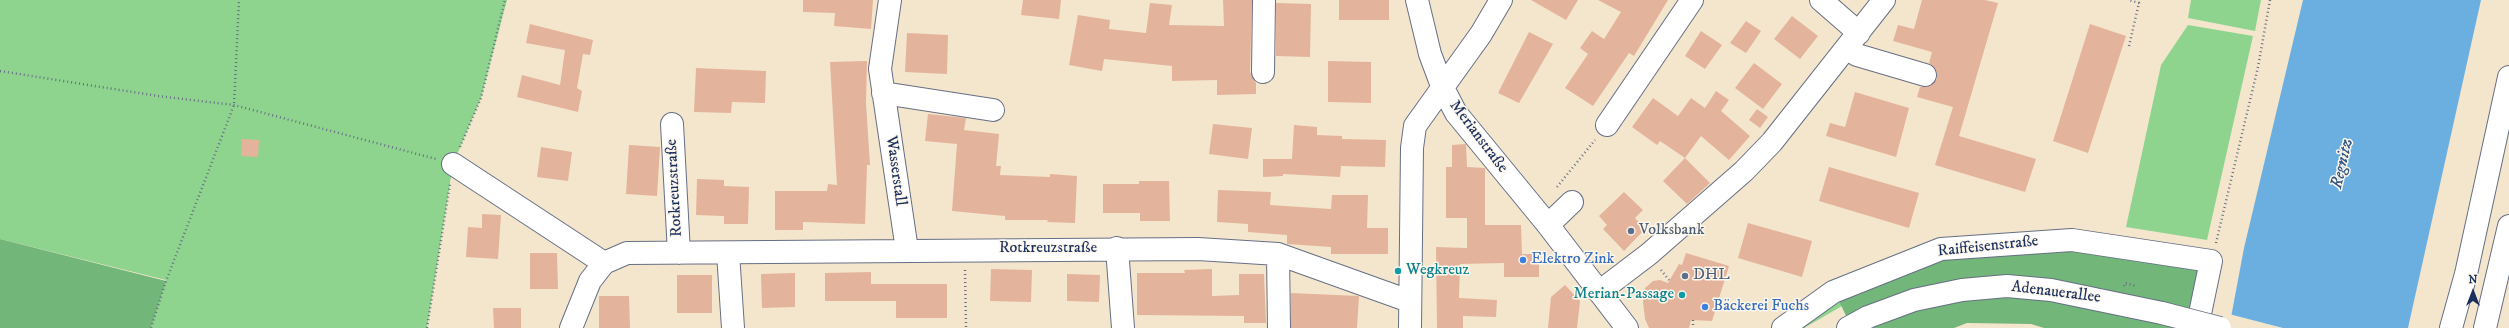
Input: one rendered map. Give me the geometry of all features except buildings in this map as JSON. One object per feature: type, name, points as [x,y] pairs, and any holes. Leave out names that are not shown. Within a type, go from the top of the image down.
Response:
[{"type":"main road","name":"Wasserstall","points":[[890,0],[880,68],[906,250]]},
{"type":"main road","points":[[1263,72],[1264,0]]},
{"type":"main road","points":[[1417,0],[1430,54],[1442,86]]},
{"type":"main road","points":[[1442,86],[1481,34],[1501,0]]},
{"type":"main road","points":[[1607,125],[1692,0]]},
{"type":"main road","points":[[1821,0],[1853,40],[1857,55],[1925,75]]},
{"type":"main road","points":[[1599,292],[1649,254],[1744,171],[1772,142],[1884,0]]},
{"type":"main road","points":[[2451,328],[2473,244],[2509,77]]},
{"type":"main road","name":"Merianstraße","points":[[1410,328],[1409,301],[1412,148],[1415,126],[1442,86],[1456,113],[1542,218],[1627,328]]},
{"type":"main road","points":[[884,92],[993,110]]},
{"type":"main road","name":"Rotkreuzstraße","points":[[672,124],[678,253]]},
{"type":"main road","points":[[453,164],[604,263],[590,281],[571,328]]},
{"type":"main road","points":[[1542,218],[1572,202]]},
{"type":"main road","points":[[2485,328],[2509,226]]},
{"type":"main road","name":"Raiffeisenstraße","points":[[1783,328],[1833,292],[1941,249],[2072,240],[2211,261]]},
{"type":"main road","points":[[1117,248],[1123,328]]},
{"type":"main road","name":"Rotkreuzstraße","points":[[604,263],[627,253],[965,249],[1198,249],[1278,254],[1409,301]]},
{"type":"main road","points":[[728,253],[733,328]]},
{"type":"main road","points":[[1278,254],[1279,328]]},
{"type":"main road","points":[[2197,328],[2211,261]]},
{"type":"main road","name":"Adenauerallee","points":[[1848,328],[1868,317],[1914,300],[1962,290],[2007,286],[2051,290],[2162,313],[2220,328]]},
{"type":"path","points":[[151,328],[166,280],[234,105],[239,0]]},
{"type":"path","points":[[427,328],[453,164],[481,98],[506,0]]},
{"type":"path","points":[[2129,0],[2139,3],[2129,46]]},
{"type":"path","points":[[2211,261],[2258,67],[2270,0]]},
{"type":"path","points":[[0,72],[158,96],[234,105],[453,164]]},
{"type":"path","points":[[1542,218],[1607,125]]},
{"type":"path","points":[[965,249],[966,328]]},
{"type":"path","points":[[1693,320],[1693,328]]},
{"type":"green space","points":[[0,0],[507,0],[481,98],[453,164],[427,328],[151,328],[166,280],[0,239]]},
{"type":"green space","points":[[2191,0],[2261,0],[2255,31],[2188,18]]},
{"type":"green space","points":[[2188,25],[2253,36],[2207,240],[2126,227],[2161,65]]},
{"type":"green space","points":[[0,239],[166,281],[151,328],[0,328]]},
{"type":"green space","points":[[2072,240],[2211,261],[2197,328],[2044,328],[2031,324],[1967,323],[1954,328],[1852,328],[1837,297],[1941,249]]},
{"type":"green space","points":[[1837,297],[1842,306],[1804,328],[1792,328]]},
{"type":"water","name":"Regnitz","points":[[2303,0],[2481,0],[2408,328],[2229,328],[2244,248]]},
{"type":"pier","points":[[2229,314],[2283,328],[2227,328]]},
{"type":"place","name":"Volksbank","points":[[1631,231]]},
{"type":"place","name":"Elektro Zink","points":[[1523,260]]},
{"type":"place","name":"Wegkreuz","points":[[1398,271]]},
{"type":"place","name":"DHL","points":[[1685,276]]},
{"type":"place","name":"Merian-Passage","points":[[1682,295]]},
{"type":"place","name":"Bäckerei Fuchs","points":[[1705,307]]}]
